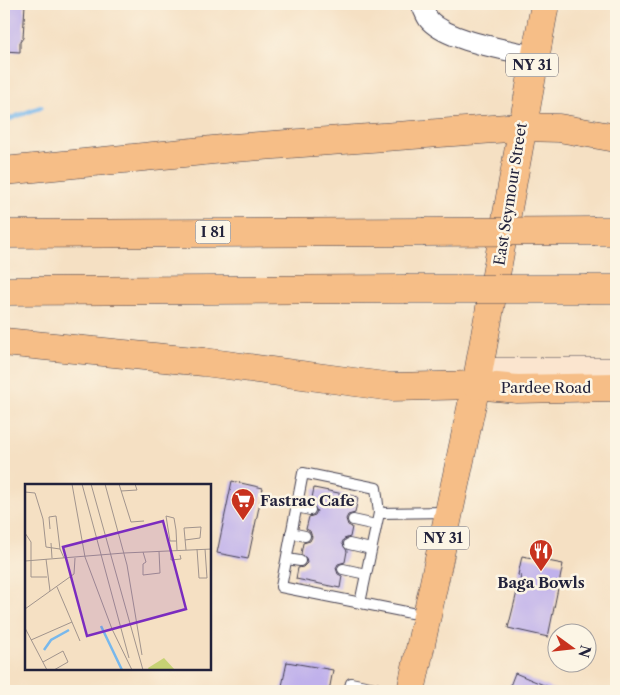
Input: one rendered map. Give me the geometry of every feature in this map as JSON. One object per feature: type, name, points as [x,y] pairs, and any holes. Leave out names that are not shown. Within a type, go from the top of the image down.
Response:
[{"type":"main road","name":"East Seymour Street","points":[[477,378],[544,4]]},
{"type":"main road","points":[[4,171],[233,148],[521,127],[559,128],[616,138]]},
{"type":"main road","name":"I 81","points":[[4,234],[606,231]]},
{"type":"main road","points":[[4,291],[616,289]]},
{"type":"main road","points":[[4,342],[204,362],[392,387],[477,378]]},
{"type":"main road","name":"Pardee Road","points":[[477,378],[517,389],[616,387]]},
{"type":"main road","name":"NY 31","points":[[411,691],[477,378]]},
{"type":"street","points":[[421,4],[429,20],[442,30],[466,39],[534,56]]},
{"type":"street","name":"Pardee Road","points":[[477,378],[616,372]]},
{"type":"lane","points":[[360,603],[379,513],[376,488],[303,473],[281,586],[360,603],[427,616]]},
{"type":"lane","points":[[296,507],[310,510]]},
{"type":"lane","points":[[379,513],[449,512]]},
{"type":"lane","points":[[354,520],[376,525]]},
{"type":"lane","points":[[291,533],[305,536]]},
{"type":"lane","points":[[349,544],[371,549]]},
{"type":"lane","points":[[287,558],[300,561]]},
{"type":"lane","points":[[343,569],[366,574]]},
{"type":"lane","points":[[349,691],[351,683],[389,691]]},
{"type":"building","points":[[4,4],[25,4],[23,38],[20,42],[20,52],[4,51]]},
{"type":"building","points":[[232,481],[263,488],[248,559],[217,553]]},
{"type":"building","points":[[314,488],[358,497],[355,513],[348,515],[346,519],[348,525],[352,527],[350,537],[344,539],[342,543],[347,551],[345,562],[338,564],[336,568],[338,574],[342,576],[340,588],[296,579],[298,568],[303,567],[307,563],[306,558],[301,554],[303,543],[310,541],[312,537],[310,531],[306,529],[309,517],[315,515],[317,511],[311,503]]},
{"type":"building","points":[[522,556],[563,564],[551,622],[548,622],[548,637],[508,628],[521,576],[518,575]]},
{"type":"building","points":[[287,662],[333,670],[329,691],[281,691]]},
{"type":"building","points":[[515,673],[558,691],[508,691]]},
{"type":"waterway","points":[[4,121],[41,107]]},
{"type":"place","name":"Fastrac Cafe","points":[[243,521]]},
{"type":"place","name":"Baga Bowls","points":[[541,572]]}]
